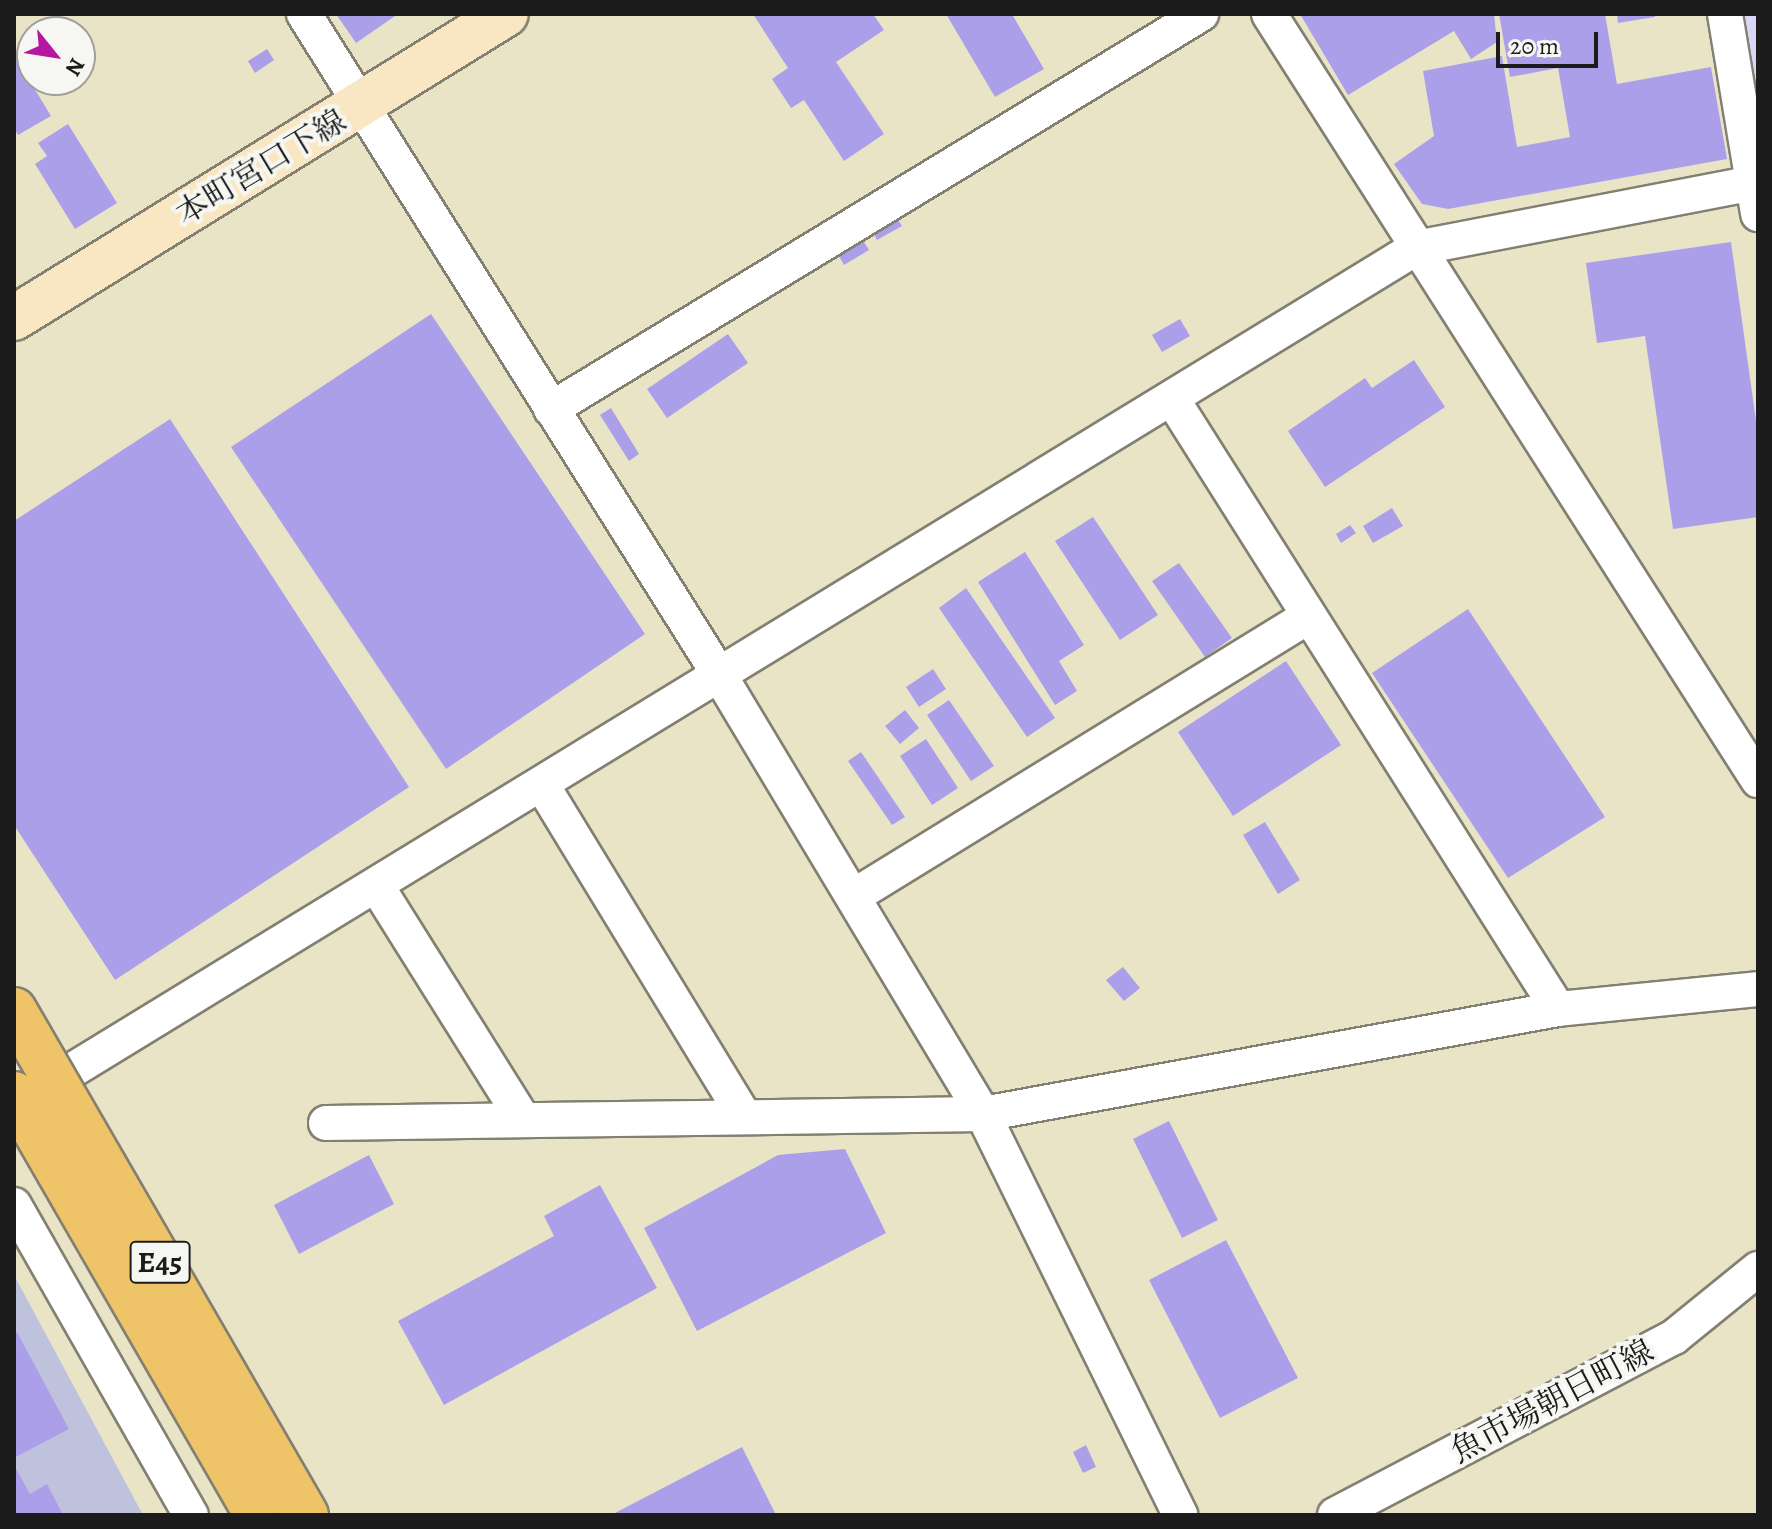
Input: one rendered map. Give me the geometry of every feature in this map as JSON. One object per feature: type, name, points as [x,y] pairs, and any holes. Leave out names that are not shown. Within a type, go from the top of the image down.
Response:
[{"type":"highway","name":"E45","points":[[14,1010],[306,1515]]},
{"type":"highway","name":"E45","points":[[14,1094],[257,1515]]},
{"type":"street","points":[[304,14],[720,676],[983,1114],[1180,1515]]},
{"type":"street","name":"本町宮口下線","points":[[14,318],[506,14]]},
{"type":"street","points":[[551,409],[1201,14]]},
{"type":"street","points":[[1269,14],[1758,780]]},
{"type":"street","points":[[14,1105],[1174,402],[1416,248],[1756,193],[1725,14]]},
{"type":"street","points":[[1174,402],[1304,619],[1558,1009]]},
{"type":"street","points":[[854,896],[1304,619]]},
{"type":"street","points":[[542,785],[745,1117]]},
{"type":"street","points":[[376,885],[523,1119]]},
{"type":"street","points":[[326,1123],[983,1114],[1558,1009],[1758,989]]},
{"type":"street","points":[[14,1205],[191,1515]]},
{"type":"street","name":"魚市場朝日町線","points":[[1335,1515],[1674,1337],[1758,1269]]},
{"type":"shaded area","points":[[1744,14],[1758,14],[1758,104]]},
{"type":"shaded area","points":[[14,1275],[143,1515],[14,1515]]},
{"type":"building","points":[[336,14],[398,14],[356,43]]},
{"type":"building","points":[[753,14],[873,14],[884,30],[836,62],[884,134],[844,161],[804,100],[791,108],[772,79],[788,68]]},
{"type":"building","points":[[946,14],[1012,14],[1044,69],[995,97]]},
{"type":"building","points":[[1300,14],[1494,14],[1497,42],[1471,59],[1454,31],[1348,95]]},
{"type":"building","points":[[1499,14],[1605,14],[1617,84],[1711,67],[1727,159],[1448,209],[1422,204],[1394,164],[1434,136],[1423,71],[1502,56],[1517,147],[1570,137],[1558,68],[1510,77]]},
{"type":"building","points":[[1617,14],[1655,14],[1655,17],[1618,23]]},
{"type":"building","points":[[267,49],[274,60],[255,73],[248,61]]},
{"type":"building","points":[[14,55],[16,96],[39,96],[51,116],[18,135],[14,128]]},
{"type":"building","points":[[68,124],[117,203],[75,229],[35,164],[47,156],[38,143]]},
{"type":"building","points":[[895,215],[902,226],[877,240],[871,229]]},
{"type":"building","points":[[862,239],[869,250],[844,265],[838,254]]},
{"type":"building","points":[[1731,242],[1758,435],[1758,517],[1673,529],[1645,336],[1597,343],[1586,263]]},
{"type":"building","points":[[431,314],[645,634],[446,769],[231,447]]},
{"type":"building","points":[[1180,319],[1190,336],[1162,352],[1152,335]]},
{"type":"building","points":[[728,334],[748,363],[667,418],[647,389]]},
{"type":"building","points":[[1414,360],[1445,407],[1325,487],[1288,431],[1365,378],[1372,388]]},
{"type":"building","points":[[611,408],[639,454],[629,461],[600,415]]},
{"type":"building","points":[[170,419],[409,787],[115,980],[14,825],[14,521]]},
{"type":"building","points":[[1392,508],[1403,526],[1373,543],[1363,526]]},
{"type":"building","points":[[1093,517],[1158,615],[1120,640],[1055,541]]},
{"type":"building","points":[[1350,525],[1356,533],[1341,543],[1336,534]]},
{"type":"building","points":[[1025,552],[1084,645],[1059,661],[1077,691],[1055,705],[978,582]]},
{"type":"building","points":[[1179,563],[1232,638],[1205,657],[1152,581]]},
{"type":"building","points":[[966,588],[1055,718],[1027,737],[939,608]]},
{"type":"building","points":[[1468,609],[1605,817],[1508,878],[1372,673]]},
{"type":"building","points":[[1286,661],[1341,745],[1233,816],[1178,732]]},
{"type":"building","points":[[933,669],[946,689],[919,707],[906,687]]},
{"type":"building","points":[[949,700],[994,766],[971,781],[927,715]]},
{"type":"building","points":[[905,710],[919,728],[900,744],[885,726]]},
{"type":"building","points":[[926,739],[958,788],[932,805],[900,756]]},
{"type":"building","points":[[861,752],[905,817],[892,825],[848,761]]},
{"type":"building","points":[[1265,822],[1300,880],[1278,894],[1243,835]]},
{"type":"building","points":[[1123,967],[1140,988],[1124,1001],[1106,980]]},
{"type":"building","points":[[1169,1121],[1218,1220],[1182,1238],[1133,1139]]},
{"type":"building","points":[[845,1149],[886,1233],[697,1331],[644,1228],[778,1155]]},
{"type":"building","points":[[369,1155],[394,1204],[299,1254],[274,1205]]},
{"type":"building","points":[[600,1185],[657,1288],[444,1405],[398,1321],[554,1236],[544,1216]]},
{"type":"building","points":[[1226,1240],[1298,1378],[1220,1418],[1149,1280]]},
{"type":"building","points":[[17,1332],[69,1429],[14,1458],[14,1333]]},
{"type":"building","points":[[1086,1445],[1096,1467],[1083,1473],[1073,1452]]},
{"type":"building","points":[[742,1447],[776,1515],[611,1515]]},
{"type":"building","points":[[14,1465],[30,1494],[47,1484],[63,1515],[14,1515]]}]
